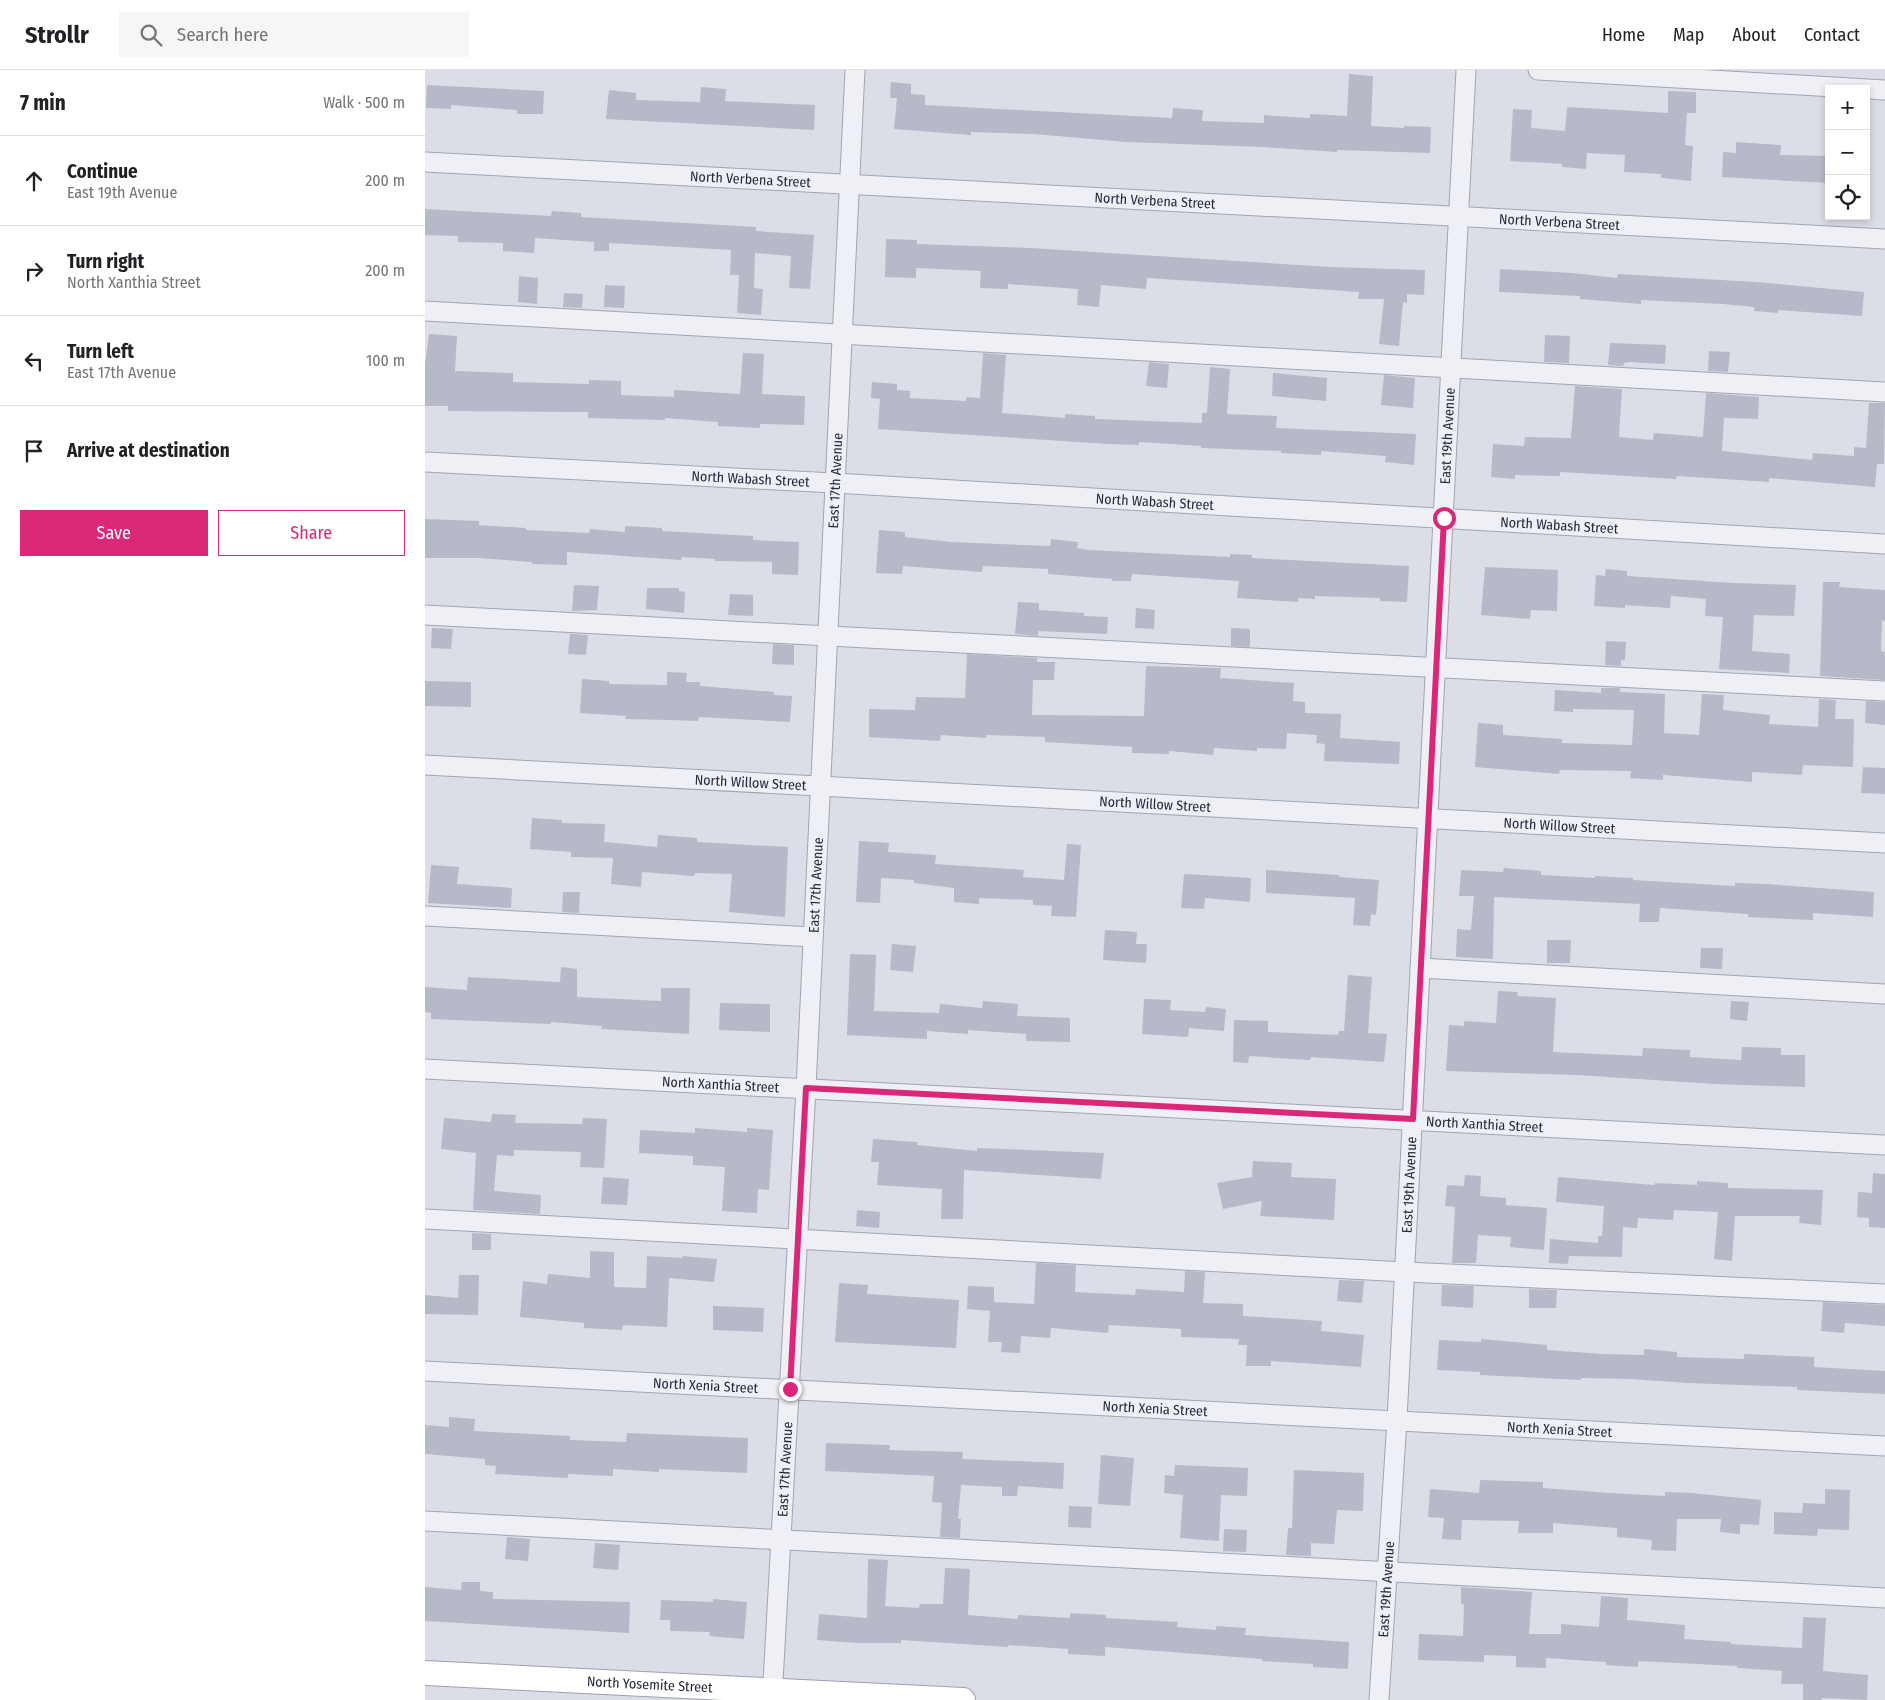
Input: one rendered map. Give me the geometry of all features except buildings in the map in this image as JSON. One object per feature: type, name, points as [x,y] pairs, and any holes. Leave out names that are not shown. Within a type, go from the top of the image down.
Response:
[{"type":"main road","name":"North Yosemite Street","points":[[425,1673],[773,1695],[963,1700]]},
{"type":"street","name":"East 17th Avenue","points":[[773,1695],[806,1088],[855,70]]},
{"type":"street","name":"East 19th Avenue","points":[[1379,1700],[1405,1272],[1466,70]]},
{"type":"street","points":[[1538,70],[1885,90]]},
{"type":"street","name":"North Verbena Street","points":[[425,162],[1885,239]]},
{"type":"street","points":[[425,311],[1885,392]]},
{"type":"street","name":"North Wabash Street","points":[[425,462],[835,483],[1885,544]]},
{"type":"street","points":[[425,615],[1885,691]]},
{"type":"street","name":"North Willow Street","points":[[425,765],[1885,843]]},
{"type":"street","points":[[425,916],[813,937]]},
{"type":"street","points":[[1420,968],[1885,994]]},
{"type":"street","name":"North Xanthia Street","points":[[425,1069],[1885,1145]]},
{"type":"street","points":[[425,1219],[1405,1272],[1885,1294]]},
{"type":"street","name":"North Xenia Street","points":[[425,1371],[1885,1446]]},
{"type":"street","points":[[425,1521],[1885,1598]]},
{"type":"route","points":[[790,1389],[806,1088],[1413,1119],[1444,518]]}]
